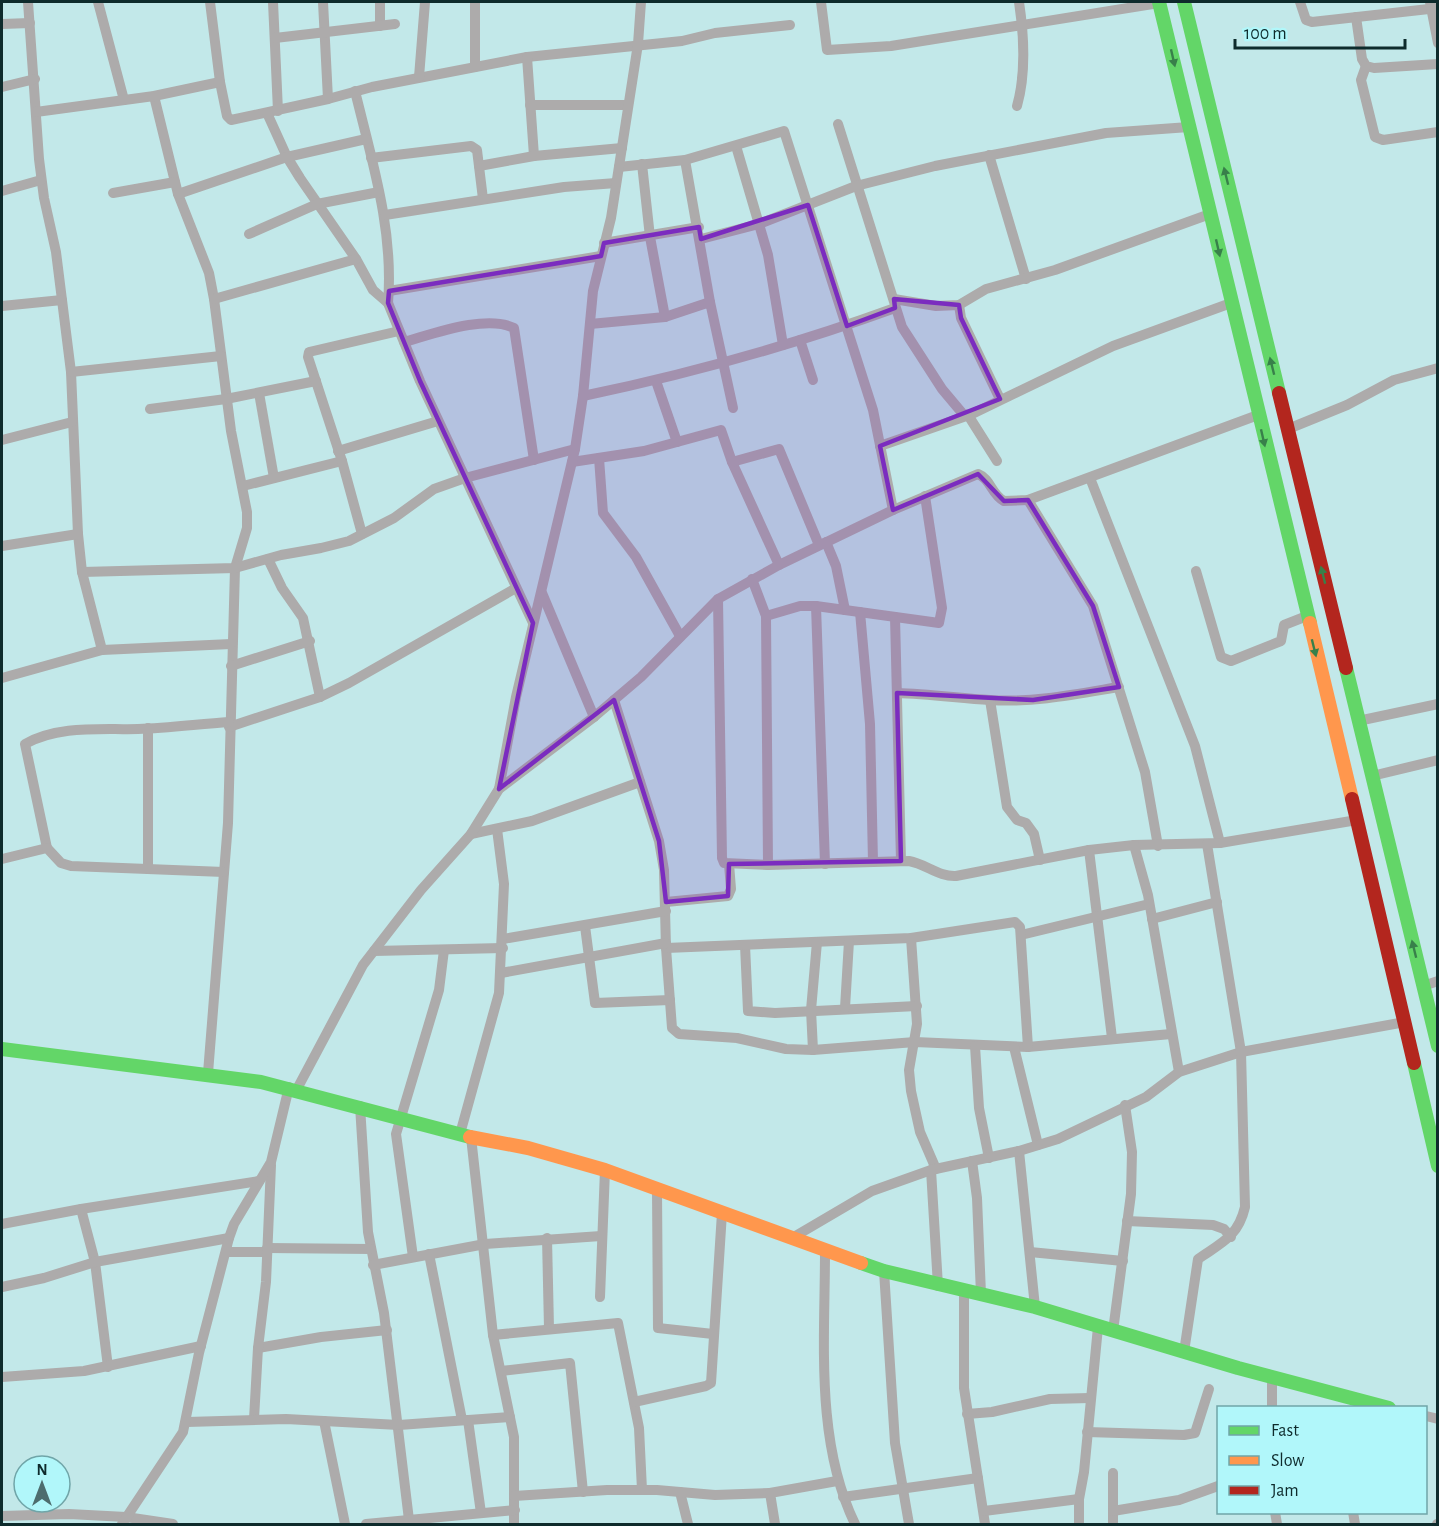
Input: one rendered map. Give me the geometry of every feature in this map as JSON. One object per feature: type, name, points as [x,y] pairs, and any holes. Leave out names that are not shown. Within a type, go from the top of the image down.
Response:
[{"type":"main road","points":[[1159,2],[1436,1157]]},
{"type":"main road","points":[[1184,2],[1437,1046]]},
{"type":"main road","points":[[2,1048],[208,1073],[293,1088],[465,1135],[528,1148],[605,1170],[884,1271],[938,1286],[1035,1307],[1357,1404],[1378,1406]]},
{"type":"street","points":[[28,2],[42,180],[62,300],[71,372],[78,534],[82,572],[102,650]]},
{"type":"street","points":[[98,2],[124,100]]},
{"type":"street","points":[[210,2],[220,82],[227,116],[231,120],[419,77],[527,57],[789,25]]},
{"type":"street","points":[[273,2],[273,112],[287,157],[356,259],[373,290],[388,303]]},
{"type":"street","points":[[323,2],[328,99]]},
{"type":"street","points":[[380,2],[380,26]]},
{"type":"street","points":[[419,77],[424,2]]},
{"type":"street","points":[[475,67],[477,2]]},
{"type":"street","points":[[131,1521],[176,1446],[187,1422],[201,1346],[229,1238],[271,1162],[293,1088],[363,965],[471,834],[499,789],[533,623],[575,449],[583,396],[592,291],[619,167],[638,44],[641,2]]},
{"type":"street","points":[[820,2],[827,50],[891,46],[1159,2]]},
{"type":"street","points":[[1017,106],[1022,87],[1022,24],[1019,2]]},
{"type":"street","points":[[1300,2],[1306,21],[1356,17],[1433,6],[1437,43]]},
{"type":"street","points":[[1356,17],[1362,59],[1366,66],[1374,68],[1437,64]]},
{"type":"street","points":[[2,24],[30,23]]},
{"type":"street","points":[[274,38],[395,24]]},
{"type":"street","points":[[527,57],[534,156]]},
{"type":"street","points":[[1366,66],[1361,80],[1375,137],[1383,140],[1437,132]]},
{"type":"street","points":[[2,87],[35,79]]},
{"type":"street","points":[[36,112],[154,96],[220,82]]},
{"type":"street","points":[[355,91],[385,215],[390,261],[388,303],[438,421],[533,623]]},
{"type":"street","points":[[154,96],[178,194],[209,273],[226,399],[243,486],[247,528],[235,568],[224,872],[208,1073]]},
{"type":"street","points":[[530,105],[628,105]]},
{"type":"street","points":[[838,124],[902,327],[942,389],[963,414],[968,415],[997,461]]},
{"type":"street","points":[[701,239],[759,224],[856,186],[989,155],[1106,133],[1189,127]]},
{"type":"street","points":[[619,167],[685,160],[784,131],[873,410],[892,510]]},
{"type":"street","points":[[178,194],[287,157],[366,139]]},
{"type":"street","points":[[371,158],[471,146],[477,150],[483,199]]},
{"type":"street","points":[[736,146],[768,255],[783,345]]},
{"type":"street","points":[[479,166],[534,156],[622,148]]},
{"type":"street","points":[[989,155],[1026,279]]},
{"type":"street","points":[[685,160],[722,363],[733,408]]},
{"type":"street","points":[[642,164],[650,237],[665,317]]},
{"type":"street","points":[[2,191],[42,180]]},
{"type":"street","points":[[113,193],[175,182]]},
{"type":"street","points":[[385,215],[564,187],[616,183]]},
{"type":"street","points":[[249,234],[317,204],[379,192]]},
{"type":"street","points":[[583,396],[656,381],[800,340],[847,326],[895,304],[959,305],[987,289],[1026,279],[1210,214]]},
{"type":"street","points":[[604,243],[699,227]]},
{"type":"street","points":[[389,291],[601,256]]},
{"type":"street","points":[[214,299],[356,259]]},
{"type":"street","points":[[2,304],[62,300]]},
{"type":"street","points":[[590,324],[665,317],[711,302]]},
{"type":"street","points":[[880,446],[968,415],[1113,346],[1231,303]]},
{"type":"street","points":[[959,305],[961,318],[1000,399]]},
{"type":"street","points":[[404,342],[461,326],[505,324],[514,328],[534,460]]},
{"type":"street","points":[[362,534],[308,357],[313,349],[399,331]]},
{"type":"street","points":[[800,340],[813,380]]},
{"type":"street","points":[[71,372],[220,356]]},
{"type":"street","points":[[1288,429],[1347,405],[1394,380],[1437,368]]},
{"type":"street","points":[[150,409],[226,399],[316,381]]},
{"type":"street","points":[[656,381],[676,442]]},
{"type":"street","points":[[259,393],[274,478]]},
{"type":"street","points":[[499,789],[594,717],[641,677],[718,599],[779,565],[892,510],[978,474],[987,480],[999,499],[1004,501],[1029,500],[1257,415]]},
{"type":"street","points":[[243,486],[340,456],[438,421]]},
{"type":"street","points":[[2,440],[72,422]]},
{"type":"street","points":[[572,462],[644,451],[721,430],[732,462],[779,565]]},
{"type":"street","points":[[82,572],[235,568],[268,558],[321,548],[362,534],[394,518],[434,489],[465,478],[575,449]]},
{"type":"street","points":[[732,462],[779,449],[823,544],[836,566],[845,610]]},
{"type":"street","points":[[599,458],[603,513],[636,557],[680,636]]},
{"type":"street","points":[[1090,478],[1195,746],[1220,843]]},
{"type":"street","points":[[766,616],[800,606],[816,606],[932,623],[941,622],[939,582],[925,496]]},
{"type":"street","points":[[1029,500],[1093,606],[1145,772],[1158,846]]},
{"type":"street","points":[[2,546],[78,534]]},
{"type":"street","points":[[268,558],[282,588],[303,618],[310,641],[320,697]]},
{"type":"street","points":[[1196,571],[1221,657],[1224,660],[1231,661],[1281,641],[1284,625],[1306,616]]},
{"type":"street","points":[[752,579],[766,616],[768,865]]},
{"type":"street","points":[[224,872],[65,865],[47,848],[25,744],[54,733],[75,730],[229,724],[320,697],[349,683],[516,588]]},
{"type":"street","points":[[542,593],[594,717]]},
{"type":"street","points":[[718,599],[722,858],[729,864],[901,861],[918,862],[948,876],[1089,850],[1134,845],[1220,843],[1357,820]]},
{"type":"street","points":[[816,606],[825,864]]},
{"type":"street","points":[[860,612],[870,724],[873,862]]},
{"type":"street","points":[[895,617],[901,861]]},
{"type":"street","points":[[231,666],[310,641]]},
{"type":"street","points":[[2,678],[102,650],[231,644]]},
{"type":"street","points":[[897,693],[944,694],[990,700],[1034,700],[1119,687]]},
{"type":"street","points":[[614,700],[659,841],[666,907],[666,945],[672,1028],[679,1034],[737,1038],[786,1049],[813,1050],[915,1042],[1028,1047],[1171,1034]]},
{"type":"street","points":[[990,700],[1007,807],[1017,820],[1026,823],[1034,834],[1040,860]]},
{"type":"street","points":[[1358,721],[1437,704]]},
{"type":"street","points":[[148,728],[148,869]]},
{"type":"street","points":[[1372,776],[1437,760]]},
{"type":"street","points":[[471,834],[497,830],[587,803],[640,782]]},
{"type":"street","points":[[497,830],[504,884],[501,973],[492,1022],[465,1135],[485,1244],[493,1335],[513,1437],[514,1524]]},
{"type":"street","points":[[1184,1352],[1198,1259],[1231,1236],[1241,1224],[1245,1207],[1241,1052],[1207,843]]},
{"type":"street","points":[[1134,845],[1152,919],[1179,1072]]},
{"type":"street","points":[[2,859],[47,848]]},
{"type":"street","points":[[1089,850],[1112,1038]]},
{"type":"street","points":[[374,951],[444,950],[503,944],[666,907],[728,896],[732,889],[729,864]]},
{"type":"street","points":[[1152,919],[1217,902]]},
{"type":"street","points":[[1021,935],[1149,904]]},
{"type":"street","points":[[501,973],[666,945],[746,945],[911,938],[1015,922],[1020,927],[1021,935],[1028,1047]]},
{"type":"street","points":[[585,926],[595,1003],[670,1000]]},
{"type":"street","points":[[911,938],[917,1006],[915,1042],[909,1070],[910,1092],[920,1132],[933,1169],[938,1286]]},
{"type":"street","points":[[845,1008],[849,941]]},
{"type":"street","points":[[813,1050],[812,1010],[817,942]]},
{"type":"street","points":[[746,945],[748,1011],[917,1006]]},
{"type":"street","points":[[412,1257],[396,1142],[440,990],[444,950]]},
{"type":"street","points":[[1423,986],[1437,981]]},
{"type":"street","points":[[792,1238],[872,1191],[933,1169],[1019,1151],[1058,1139],[1125,1105],[1146,1097],[1179,1072],[1241,1052],[1405,1022]]},
{"type":"street","points":[[975,1046],[979,1108],[989,1158]]},
{"type":"street","points":[[1014,1047],[1038,1145]]},
{"type":"street","points":[[1113,1331],[1123,1261],[1132,1152],[1125,1105]]},
{"type":"street","points":[[360,1106],[371,1249],[387,1330],[399,1425],[406,1522]]},
{"type":"street","points":[[1019,1151],[1035,1307]]},
{"type":"street","points":[[972,1161],[977,1198],[981,1294]]},
{"type":"street","points":[[254,1419],[267,1250],[271,1162]]},
{"type":"street","points":[[600,1297],[605,1170]]},
{"type":"street","points":[[2,1224],[81,1209],[260,1181]]},
{"type":"street","points":[[657,1189],[658,1328],[713,1334]]},
{"type":"street","points":[[81,1209],[95,1262],[108,1367]]},
{"type":"street","points":[[634,1402],[710,1384],[722,1213]]},
{"type":"street","points":[[1127,1221],[1213,1225],[1224,1229],[1231,1236]]},
{"type":"street","points":[[373,1265],[485,1244],[601,1236]]},
{"type":"street","points":[[2,1287],[44,1278],[95,1262],[229,1238]]},
{"type":"street","points":[[547,1238],[549,1328]]},
{"type":"street","points":[[226,1252],[371,1249]]},
{"type":"street","points":[[825,1251],[824,1380],[837,1480],[855,1524]]},
{"type":"street","points":[[1030,1252],[1123,1261]]},
{"type":"street","points":[[429,1254],[465,1420],[481,1513]]},
{"type":"street","points":[[884,1271],[895,1443],[909,1524]]},
{"type":"street","points":[[964,1291],[967,1414],[985,1524]]},
{"type":"street","points":[[493,1335],[618,1323],[634,1402],[642,1490]]},
{"type":"street","points":[[1079,1524],[1079,1499],[1098,1327]]},
{"type":"street","points":[[258,1348],[321,1337],[387,1330]]},
{"type":"street","points":[[2,1377],[108,1367],[201,1346]]},
{"type":"street","points":[[501,1371],[570,1363],[583,1492]]},
{"type":"street","points":[[1272,1377],[1272,1406]]},
{"type":"street","points":[[1088,1432],[1184,1436],[1195,1433],[1209,1389]]},
{"type":"street","points":[[967,1414],[992,1412],[1050,1399],[1090,1398]]},
{"type":"street","points":[[187,1422],[254,1419],[399,1425],[510,1417]]},
{"type":"street","points":[[324,1421],[345,1524]]},
{"type":"street","points":[[1113,1473],[1113,1524]]},
{"type":"street","points":[[843,1497],[978,1478]]},
{"type":"street","points":[[514,1496],[642,1490],[715,1495],[770,1493],[837,1480]]},
{"type":"street","points":[[1113,1511],[1179,1500],[1217,1486]]},
{"type":"street","points":[[680,1492],[688,1524]]},
{"type":"street","points":[[770,1493],[776,1524]]},
{"type":"street","points":[[984,1511],[1079,1499]]},
{"type":"street","points":[[366,1524],[515,1510]]},
{"type":"street","points":[[4,1519],[69,1514],[173,1524]]},
{"type":"highlighted area","points":[[808,205],[847,326],[895,308],[894,299],[959,305],[961,318],[1000,399],[880,446],[893,510],[978,474],[1004,501],[1028,500],[1093,606],[1119,687],[1033,700],[897,693],[901,861],[729,864],[728,896],[666,902],[659,841],[614,700],[499,789],[533,623],[420,381],[388,303],[389,291],[601,256],[604,243],[699,227],[701,239]]},
{"type":"traffic: fast","points":[[1159,2],[1310,623]]},
{"type":"traffic: fast","points":[[1184,2],[1279,393]]},
{"type":"traffic: fast","points":[[1346,668],[1438,1046]]},
{"type":"traffic: fast","points":[[2,1049],[261,1082],[470,1137]]},
{"type":"traffic: fast","points":[[1414,1063],[1438,1166]]},
{"type":"traffic: fast","points":[[861,1263],[884,1271],[1035,1307],[1238,1368],[1381,1406]]},
{"type":"traffic: slow","points":[[1310,623],[1352,799]]},
{"type":"traffic: slow","points":[[470,1137],[528,1148],[605,1170],[861,1263]]},
{"type":"traffic: jam","points":[[1279,393],[1346,668]]},
{"type":"traffic: jam","points":[[1352,799],[1414,1063]]}]
